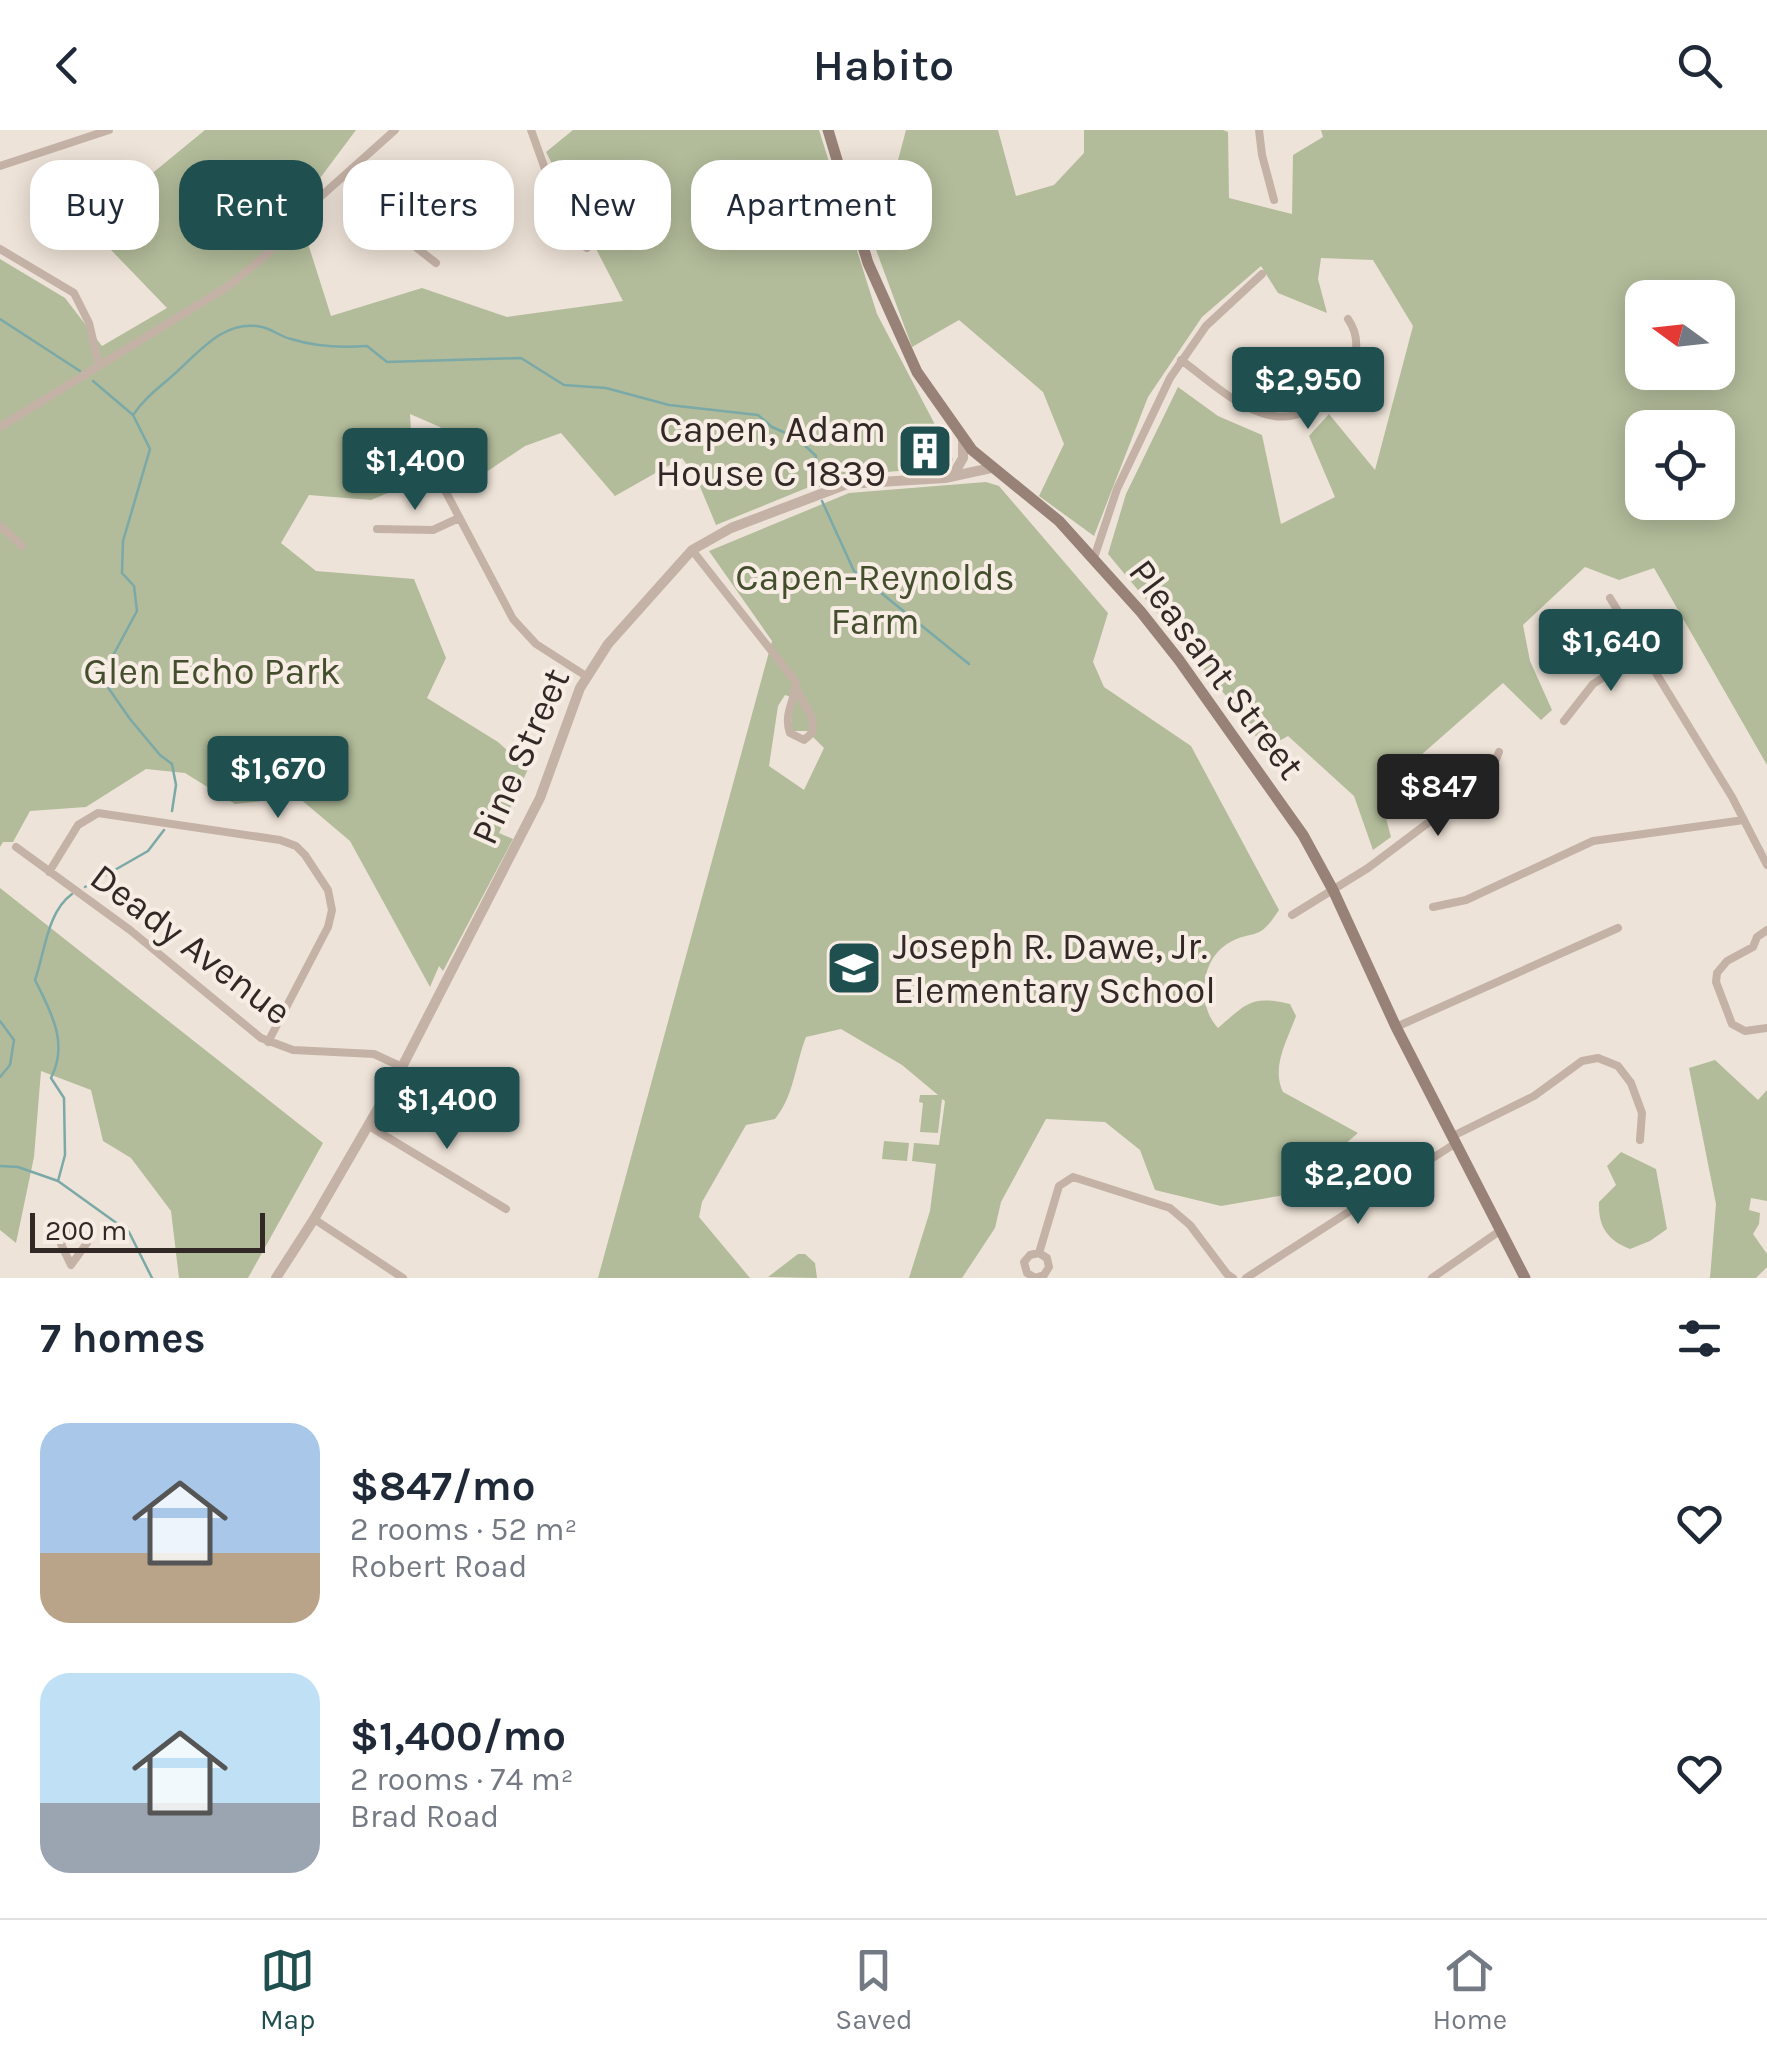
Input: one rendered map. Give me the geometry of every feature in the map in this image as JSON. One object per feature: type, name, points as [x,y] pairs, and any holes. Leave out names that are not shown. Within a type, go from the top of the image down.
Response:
[{"type":"main road","name":"Pleasant Street","points":[[828,130],[868,264],[917,372],[964,440],[990,468],[1059,522],[1094,558],[1190,674],[1303,835],[1526,1278]]},
{"type":"street","points":[[0,166],[109,130]]},
{"type":"street","points":[[362,160],[395,130]]},
{"type":"street","points":[[531,130],[542,160]]},
{"type":"street","points":[[1259,130],[1274,200]]},
{"type":"street","points":[[0,427],[244,275],[343,177]]},
{"type":"street","points":[[0,249],[74,292],[89,323],[99,366]]},
{"type":"street","points":[[419,250],[436,263]]},
{"type":"street","points":[[1094,558],[1117,489],[1181,360],[1206,326],[1262,274]]},
{"type":"street","points":[[1181,360],[1246,406],[1268,415],[1295,416],[1320,406],[1344,378],[1357,341],[1348,319]]},
{"type":"street","points":[[952,476],[963,458],[964,440]]},
{"type":"street","points":[[420,443],[513,619],[536,644],[586,676]]},
{"type":"street","name":"Pine Street","points":[[276,1278],[402,1067],[540,798],[586,676],[602,650],[692,550],[731,528],[831,488],[952,476],[990,468]]},
{"type":"street","points":[[377,529],[432,530],[459,518]]},
{"type":"street","points":[[0,526],[22,546]]},
{"type":"street","points":[[692,550],[796,682],[787,716],[788,728],[804,740],[812,733],[812,720],[796,688]]},
{"type":"street","points":[[1610,598],[1767,865]]},
{"type":"street","points":[[1564,720],[1593,684],[1643,652]]},
{"type":"street","points":[[1292,915],[1368,868],[1489,777],[1499,752]]},
{"type":"street","points":[[48,872],[78,825],[98,813],[280,840],[296,846],[328,890],[332,916],[268,1042]]},
{"type":"street","points":[[1433,908],[1466,900],[1593,841],[1744,820]]},
{"type":"street","name":"Deady Avenue","points":[[16,848],[130,930],[268,1042],[304,1052],[374,1054],[402,1067]]},
{"type":"street","points":[[1396,1026],[1618,928]]},
{"type":"street","points":[[1767,930],[1757,937],[1757,949],[1720,967],[1716,982],[1732,1024],[1745,1031],[1767,1028]]},
{"type":"street","points":[[1246,1278],[1454,1140],[1534,1096],[1582,1061],[1598,1058],[1618,1066],[1631,1083],[1642,1113],[1640,1140]]},
{"type":"street","points":[[369,1126],[506,1209]]},
{"type":"street","points":[[1039,1253],[1060,1186],[1073,1177],[1170,1208],[1190,1225],[1233,1278]]},
{"type":"street","points":[[314,1220],[403,1278]]},
{"type":"street","points":[[1432,1278],[1500,1230]]},
{"type":"street","points":[[71,1278],[72,1265]]},
{"type":"green space","name":"Glen Echo Park","points":[[205,130],[356,130],[323,174],[323,160],[179,160],[179,250],[310,250],[331,316],[422,288],[507,317],[623,301],[597,250],[671,250],[671,160],[550,160],[546,152],[573,130],[819,130],[828,160],[691,160],[691,250],[857,250],[877,314],[953,459],[950,467],[886,472],[819,487],[819,483],[716,525],[696,477],[682,458],[615,496],[561,433],[525,446],[476,479],[440,427],[410,414],[414,482],[371,500],[309,495],[281,543],[316,571],[414,579],[446,658],[427,698],[498,742],[528,769],[499,833],[513,839],[443,971],[439,966],[430,987],[350,841],[298,797],[235,804],[185,773],[146,769],[86,807],[30,811],[13,842],[3,842],[0,847],[0,259],[65,298],[102,346],[167,308],[111,250],[159,250],[159,168]]},
{"type":"green space","points":[[906,130],[998,130],[1016,196],[1054,185],[1084,153],[1084,130],[1223,130],[1228,132],[1229,198],[1292,214],[1293,155],[1323,137],[1321,130],[1767,130],[1767,765],[1654,568],[1619,580],[1585,567],[1523,625],[1530,661],[1552,710],[1541,720],[1503,683],[1379,792],[1391,837],[1373,850],[1354,796],[1288,736],[1265,749],[1108,554],[1126,494],[1178,387],[1218,416],[1262,435],[1281,524],[1335,497],[1309,436],[1329,414],[1375,470],[1413,326],[1373,260],[1321,258],[1318,279],[1327,313],[1278,293],[1261,266],[1202,317],[1148,397],[1094,536],[1039,496],[1064,444],[1043,392],[959,320],[912,347],[876,250],[932,250],[932,160],[898,160]]},
{"type":"green space","name":"Capen-Reynolds Farm","points":[[986,482],[999,486],[1108,613],[1093,662],[1104,687],[1191,746],[1279,910],[1260,932],[1227,944],[1211,961],[1204,996],[1211,1019],[1218,1028],[1250,1003],[1266,1000],[1290,1004],[1296,1016],[1279,1064],[1283,1092],[1358,1133],[1285,1195],[1221,1206],[1155,1190],[1140,1150],[1105,1122],[1046,1119],[1001,1202],[995,1228],[962,1278],[909,1278],[930,1211],[936,1164],[912,1161],[914,1143],[939,1145],[945,1101],[942,1099],[938,1133],[920,1132],[920,1095],[938,1095],[902,1065],[841,1029],[806,1037],[781,1110],[775,1119],[746,1125],[702,1202],[699,1217],[750,1278],[598,1278],[772,641],[709,551],[849,493]],"holes":[[[785,695],[791,697],[792,731],[807,731],[824,748],[804,790],[769,766],[778,706]]]},
{"type":"green space","points":[[0,888],[323,1143],[248,1278],[179,1278],[171,1211],[131,1158],[103,1141],[91,1090],[41,1071],[34,1157],[16,1243],[0,1230]]},
{"type":"green space","points":[[1715,1060],[1758,1100],[1767,1090],[1767,1201],[1751,1198],[1749,1210],[1760,1213],[1753,1234],[1767,1254],[1767,1267],[1756,1278],[1710,1278],[1716,1204],[1689,1068]]},
{"type":"green space","points":[[884,1141],[909,1143],[907,1161],[882,1159]]},
{"type":"green space","points":[[1621,1152],[1656,1169],[1667,1229],[1630,1249],[1606,1231],[1599,1211],[1599,1202],[1616,1185],[1607,1166]]},
{"type":"green space","points":[[798,1254],[805,1254],[815,1263],[817,1278],[768,1277]]},
{"type":"waterway","points":[[0,319],[80,371]]},
{"type":"waterway","points":[[133,415],[212,340],[235,328],[262,327],[310,344],[367,346],[387,362],[521,358],[564,385],[606,388],[669,405],[758,415],[772,427],[797,438],[816,456],[815,486]]},
{"type":"waterway","points":[[93,381],[133,415],[150,449],[123,541],[122,573],[134,586],[137,611],[110,661],[107,686],[130,719],[172,764],[176,785],[172,811]]},
{"type":"waterway","points":[[822,501],[854,571],[969,664]]},
{"type":"waterway","points":[[85,887],[148,851],[164,830]]},
{"type":"waterway","points":[[58,1181],[65,1155],[64,1098],[51,1078],[58,1040],[35,980],[52,922],[72,894]]},
{"type":"waterway","points":[[0,1021],[14,1040],[10,1065],[0,1077]]},
{"type":"waterway","points":[[0,1166],[18,1167],[58,1181],[129,1232],[152,1278]]},
{"type":"place","name":"Capen, Adam House C 1839","points":[[925,451]]},
{"type":"place","name":"Joseph R. Dawe, Jr. Elementary School","points":[[854,968]]}]
